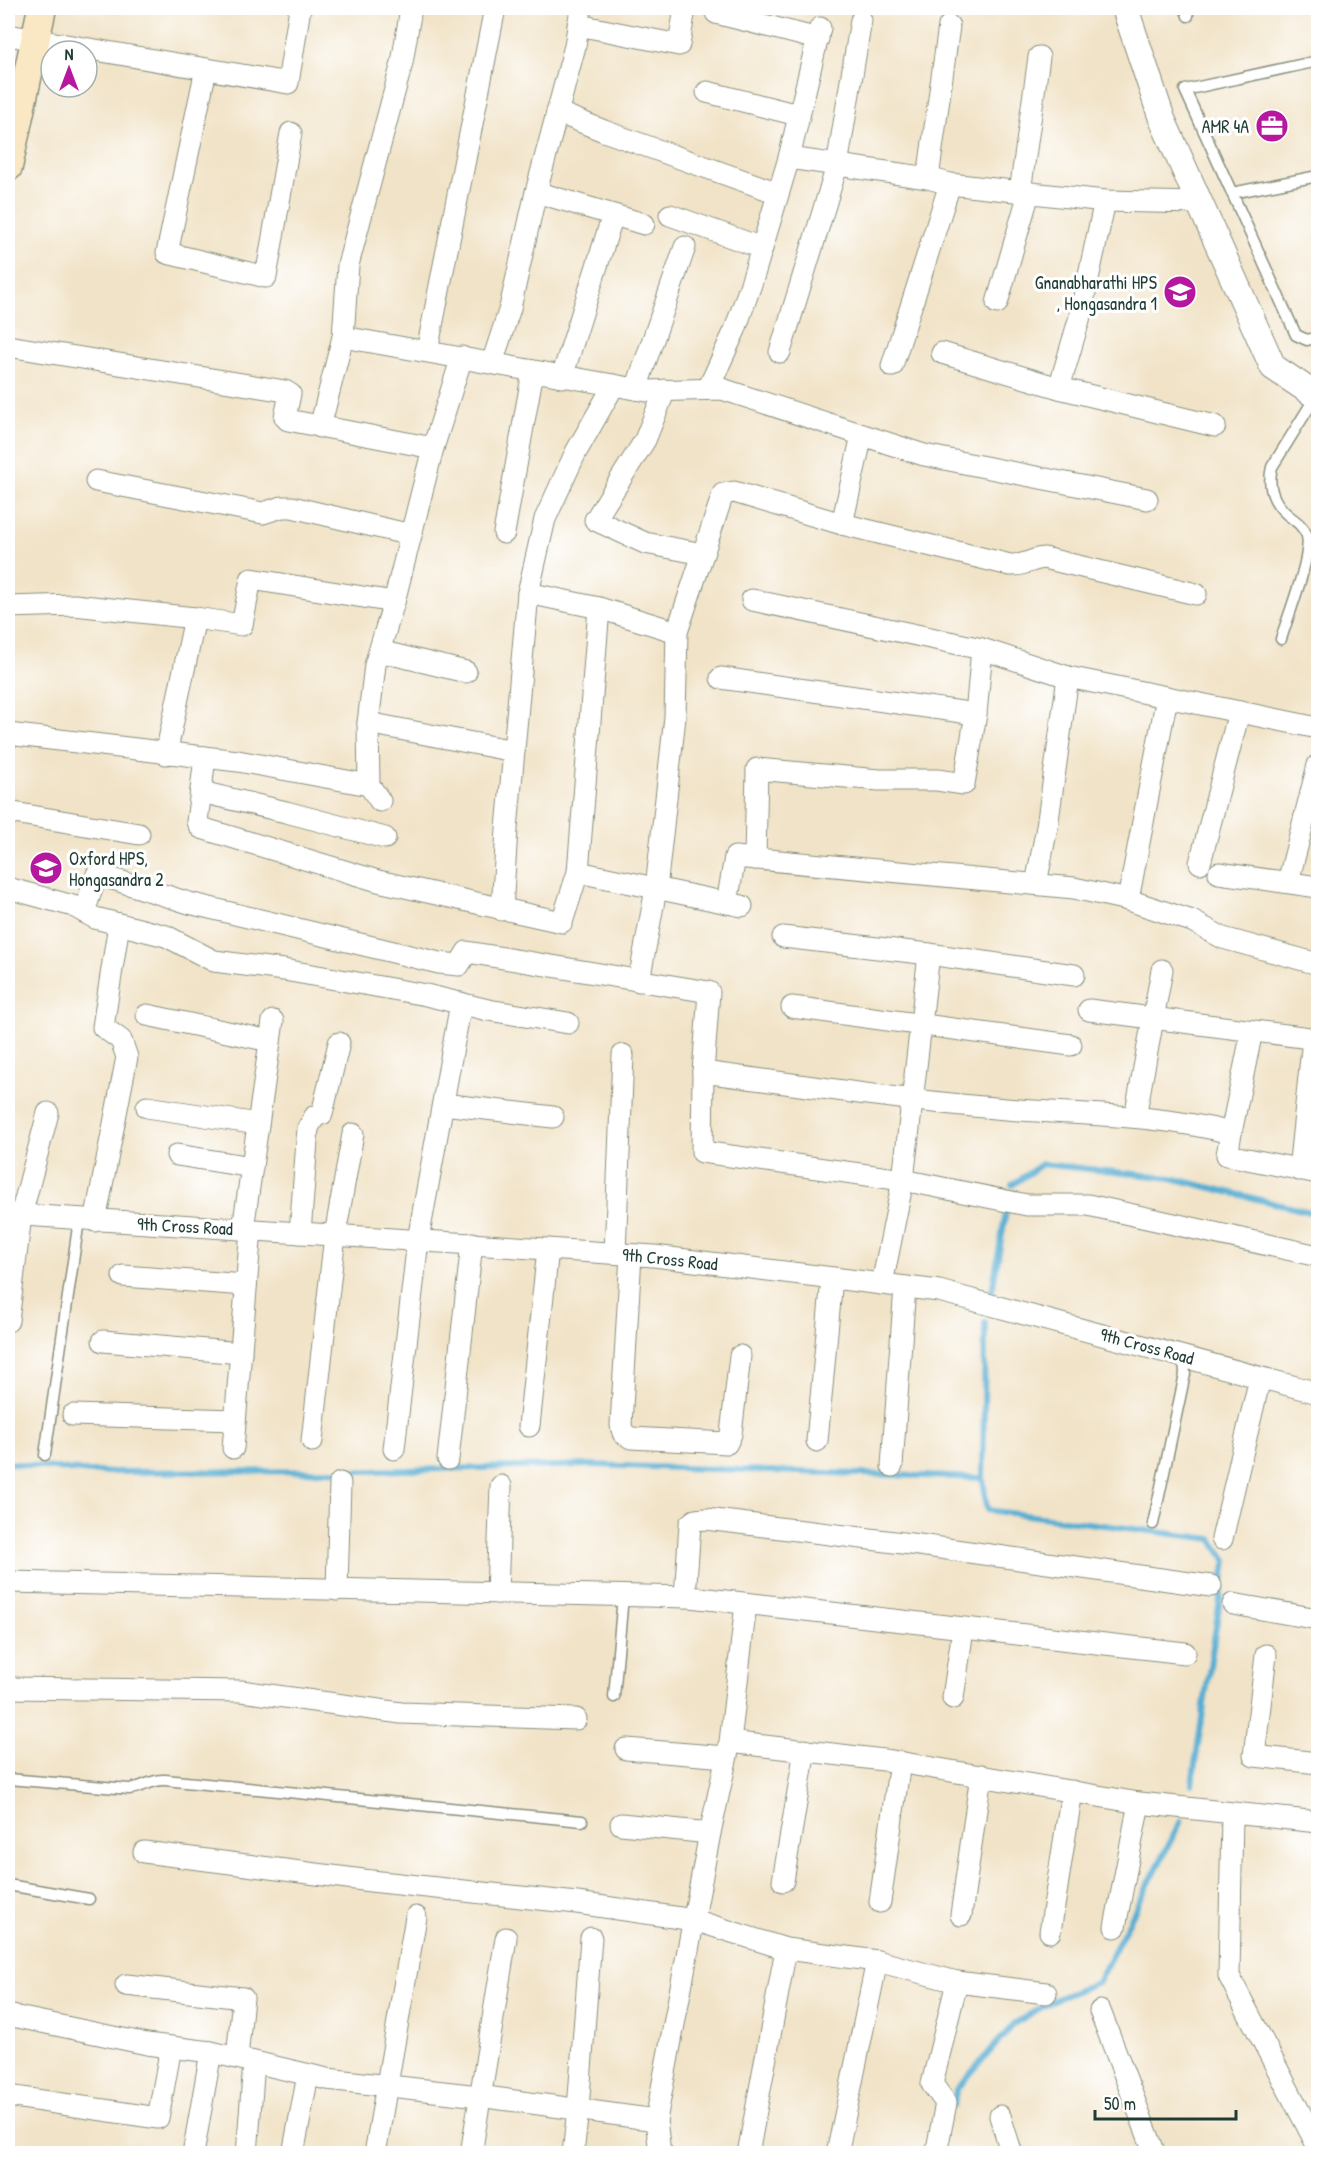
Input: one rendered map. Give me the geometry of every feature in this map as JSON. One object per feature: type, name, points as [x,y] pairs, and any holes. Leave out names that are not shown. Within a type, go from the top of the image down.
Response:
[{"type":"main road","points":[[8,167],[21,38],[42,8]]},
{"type":"street","points":[[21,38],[288,83],[300,8]]},
{"type":"street","points":[[320,427],[343,337],[348,266],[402,63],[411,8]]},
{"type":"street","points":[[427,351],[495,8]]},
{"type":"street","points":[[492,363],[510,308],[580,16],[680,45],[685,8]]},
{"type":"street","points":[[1125,8],[1161,119],[1273,367],[1317,397]]},
{"type":"street","points":[[708,389],[735,330],[762,248],[789,158],[819,34],[716,13]]},
{"type":"street","points":[[780,352],[837,165],[861,20]]},
{"type":"street","points":[[928,178],[949,26]]},
{"type":"street","points":[[997,303],[1024,192],[1039,57]]},
{"type":"street","points":[[206,69],[167,253],[266,277],[291,133]]},
{"type":"street","points":[[707,92],[798,115]]},
{"type":"street","points":[[558,112],[604,131],[778,193]]},
{"type":"street","points":[[789,158],[928,178],[950,184],[1104,201],[1199,203]]},
{"type":"street","points":[[892,366],[950,184]]},
{"type":"street","points":[[536,192],[644,224]]},
{"type":"street","points":[[1059,388],[1079,320],[1104,201]]},
{"type":"street","points":[[562,377],[613,215]]},
{"type":"street","points":[[670,215],[762,248]]},
{"type":"street","points":[[636,389],[685,247]]},
{"type":"street","points":[[343,337],[636,389],[722,389],[924,455],[1147,499]]},
{"type":"street","points":[[8,346],[285,391],[290,394],[286,419],[433,448]]},
{"type":"street","points":[[942,353],[1059,388],[1215,426]]},
{"type":"street","points":[[8,734],[297,771],[375,793],[368,723],[375,665],[394,602],[433,448],[462,357]]},
{"type":"street","points":[[504,533],[533,371]]},
{"type":"street","points":[[502,910],[528,593],[545,519],[576,452],[615,386]]},
{"type":"street","points":[[665,390],[645,440],[595,520],[645,543],[703,554]]},
{"type":"street","points":[[842,524],[862,435]]},
{"type":"street","points":[[96,481],[263,513],[282,507],[292,507],[411,535]]},
{"type":"street","points":[[639,981],[656,889],[675,717],[677,632],[723,494],[734,492],[842,524],[1010,565],[1022,566],[1044,558],[1196,594]]},
{"type":"street","points":[[8,607],[74,605],[242,625],[251,579],[394,602]]},
{"type":"street","points":[[528,593],[599,608],[677,632]]},
{"type":"street","points":[[752,600],[982,649],[1068,676],[1318,728]]},
{"type":"street","points":[[205,758],[197,822],[201,828],[378,882],[562,922],[578,872],[599,608]]},
{"type":"street","points":[[166,754],[195,618]]},
{"type":"street","points":[[755,859],[757,769],[879,780],[937,780],[964,784],[976,714],[982,649]]},
{"type":"street","points":[[379,651],[466,672]]},
{"type":"street","points":[[1036,884],[1047,826],[1068,676]]},
{"type":"street","points":[[721,678],[976,714]]},
{"type":"street","points":[[1128,900],[1167,697]]},
{"type":"street","points":[[1239,712],[1209,868],[1318,887]]},
{"type":"street","points":[[368,723],[514,751]]},
{"type":"street","points":[[1288,882],[1318,770]]},
{"type":"street","points":[[201,792],[385,838]]},
{"type":"street","points":[[8,812],[140,834]]},
{"type":"street","points":[[578,872],[735,904],[735,857],[1074,888],[1128,900],[1192,921],[1223,938],[1318,964]]},
{"type":"street","points":[[84,912],[97,874],[189,903],[439,963],[459,965],[467,952],[709,992],[703,1072],[702,1152],[903,1180],[1027,1205],[1088,1205],[1318,1256]]},
{"type":"street","points":[[8,888],[73,906],[95,918],[166,936],[214,962],[284,970],[488,1010],[568,1023]]},
{"type":"street","points":[[87,1220],[127,1057],[121,1040],[103,1027],[119,924]]},
{"type":"street","points":[[783,937],[929,954],[1074,975]]},
{"type":"street","points":[[882,1284],[903,1180],[919,1024],[929,954]]},
{"type":"street","points":[[1135,1117],[1162,970]]},
{"type":"street","points":[[394,1449],[418,1240],[461,1003]]},
{"type":"street","points":[[792,1007],[1071,1045]]},
{"type":"street","points":[[1089,1010],[1316,1039],[1309,1172],[1227,1155],[1252,1031]]},
{"type":"street","points":[[147,1015],[270,1041]]},
{"type":"street","points":[[233,1448],[246,1285],[247,1229],[252,1167],[273,1020]]},
{"type":"street","points":[[300,1233],[308,1128],[315,1116],[322,1114],[339,1043]]},
{"type":"street","points":[[623,1055],[621,1425],[623,1433],[631,1438],[727,1443],[731,1434],[740,1356]]},
{"type":"street","points":[[703,1072],[1005,1109],[1135,1117],[1208,1127],[1231,1133]]},
{"type":"street","points":[[443,1104],[553,1117]]},
{"type":"street","points":[[147,1107],[258,1124]]},
{"type":"street","points":[[8,1322],[14,1215],[48,1113]]},
{"type":"street","points":[[312,1441],[335,1235],[353,1134]]},
{"type":"street","points":[[177,1155],[252,1167]]},
{"type":"street","name":"9th Cross Road","points":[[14,1215],[654,1256],[939,1291],[1318,1393]]},
{"type":"street","points":[[448,1459],[472,1243]]},
{"type":"street","points":[[529,1426],[548,1249]]},
{"type":"street","points":[[123,1276],[246,1285]]},
{"type":"street","points":[[817,1441],[832,1278]]},
{"type":"street","points":[[892,1466],[905,1287]]},
{"type":"street","points":[[103,1341],[241,1353]]},
{"type":"street","points":[[1222,1539],[1260,1378]]},
{"type":"street","points":[[73,1415],[235,1420]]},
{"type":"street","points":[[337,1590],[340,1484]]},
{"type":"street","points":[[496,1593],[501,1486]]},
{"type":"street","points":[[685,1598],[690,1524],[695,1520],[706,1519],[919,1545],[1211,1586]]},
{"type":"street","points":[[8,1582],[685,1598],[1185,1653]]},
{"type":"street","points":[[661,2153],[656,2120],[728,1749],[746,1604]]},
{"type":"street","points":[[1233,1604],[1318,1619]]},
{"type":"street","points":[[953,1698],[963,1629]]},
{"type":"street","points":[[1266,1655],[1254,1756],[1318,1763]]},
{"type":"street","points":[[8,1688],[241,1691],[401,1713],[576,1719]]},
{"type":"street","points":[[626,1749],[805,1750],[900,1762],[1139,1803],[1318,1822]]},
{"type":"street","points":[[783,1881],[805,1750]]},
{"type":"street","points":[[880,1902],[900,1762]]},
{"type":"street","points":[[961,1915],[981,1775]]},
{"type":"street","points":[[1050,1932],[1072,1791]]},
{"type":"street","points":[[1115,1927],[1139,1803]]},
{"type":"street","points":[[1232,1814],[1229,1976],[1318,2147]]},
{"type":"street","points":[[621,1824],[710,1833]]},
{"type":"street","points":[[144,1852],[371,1881],[577,1903],[694,1920],[786,1949],[877,1961],[957,1982],[1046,1993]]},
{"type":"street","points":[[375,2154],[416,1917]]},
{"type":"street","points":[[471,2154],[506,1938]]},
{"type":"street","points":[[573,2154],[591,1938]]},
{"type":"street","points":[[748,2154],[786,1949]]},
{"type":"street","points":[[837,2154],[877,1961]]},
{"type":"street","points":[[936,2154],[946,2103],[932,2084],[957,1982]]},
{"type":"street","points":[[126,1984],[243,1998],[247,2154]]},
{"type":"street","points":[[1100,2011],[1155,2154]]},
{"type":"street","points":[[8,2015],[147,2044],[211,2052],[327,2079],[479,2096],[656,2120]]},
{"type":"street","points":[[8,2096],[159,2118],[171,2047]]},
{"type":"street","points":[[193,2154],[211,2052]]},
{"type":"street","points":[[293,2154],[308,2075]]},
{"type":"street","points":[[1000,2116],[1012,2154]]},
{"type":"lane","points":[[1318,61],[1185,90],[1296,334],[1307,340],[1318,337]]},
{"type":"lane","points":[[1232,193],[1318,176]]},
{"type":"lane","points":[[1281,639],[1309,549],[1303,528],[1284,512],[1271,491],[1269,480],[1272,467],[1317,397]]},
{"type":"lane","points":[[45,1455],[87,1220]]},
{"type":"lane","points":[[1153,1524],[1185,1374],[1184,1356]]},
{"type":"lane","points":[[614,1697],[623,1596]]},
{"type":"lane","points":[[8,1779],[129,1789],[142,1786],[151,1780],[165,1780],[582,1821]]},
{"type":"lane","points":[[8,1886],[89,1899]]},
{"type":"waterway","points":[[1012,1185],[1042,1164],[1171,1178],[1314,1213],[1318,1209]]},
{"type":"waterway","points":[[992,1291],[1006,1212]]},
{"type":"waterway","points":[[985,1322],[983,1478],[987,1510],[1212,1539],[1226,1561],[1192,1784]]},
{"type":"waterway","points":[[8,1463],[90,1472],[367,1471],[590,1465],[983,1478]]},
{"type":"waterway","points":[[954,2106],[956,2090],[1015,2023],[1054,2000],[1098,1982],[1181,1821]]},
{"type":"place","name":"AMR 4A","points":[[1272,126]]},
{"type":"place","name":"Gnanabharathi HPS , Hongasandra 1","points":[[1180,292]]},
{"type":"place","name":"Oxford HPS, Hongasandra 2","points":[[46,868]]}]
